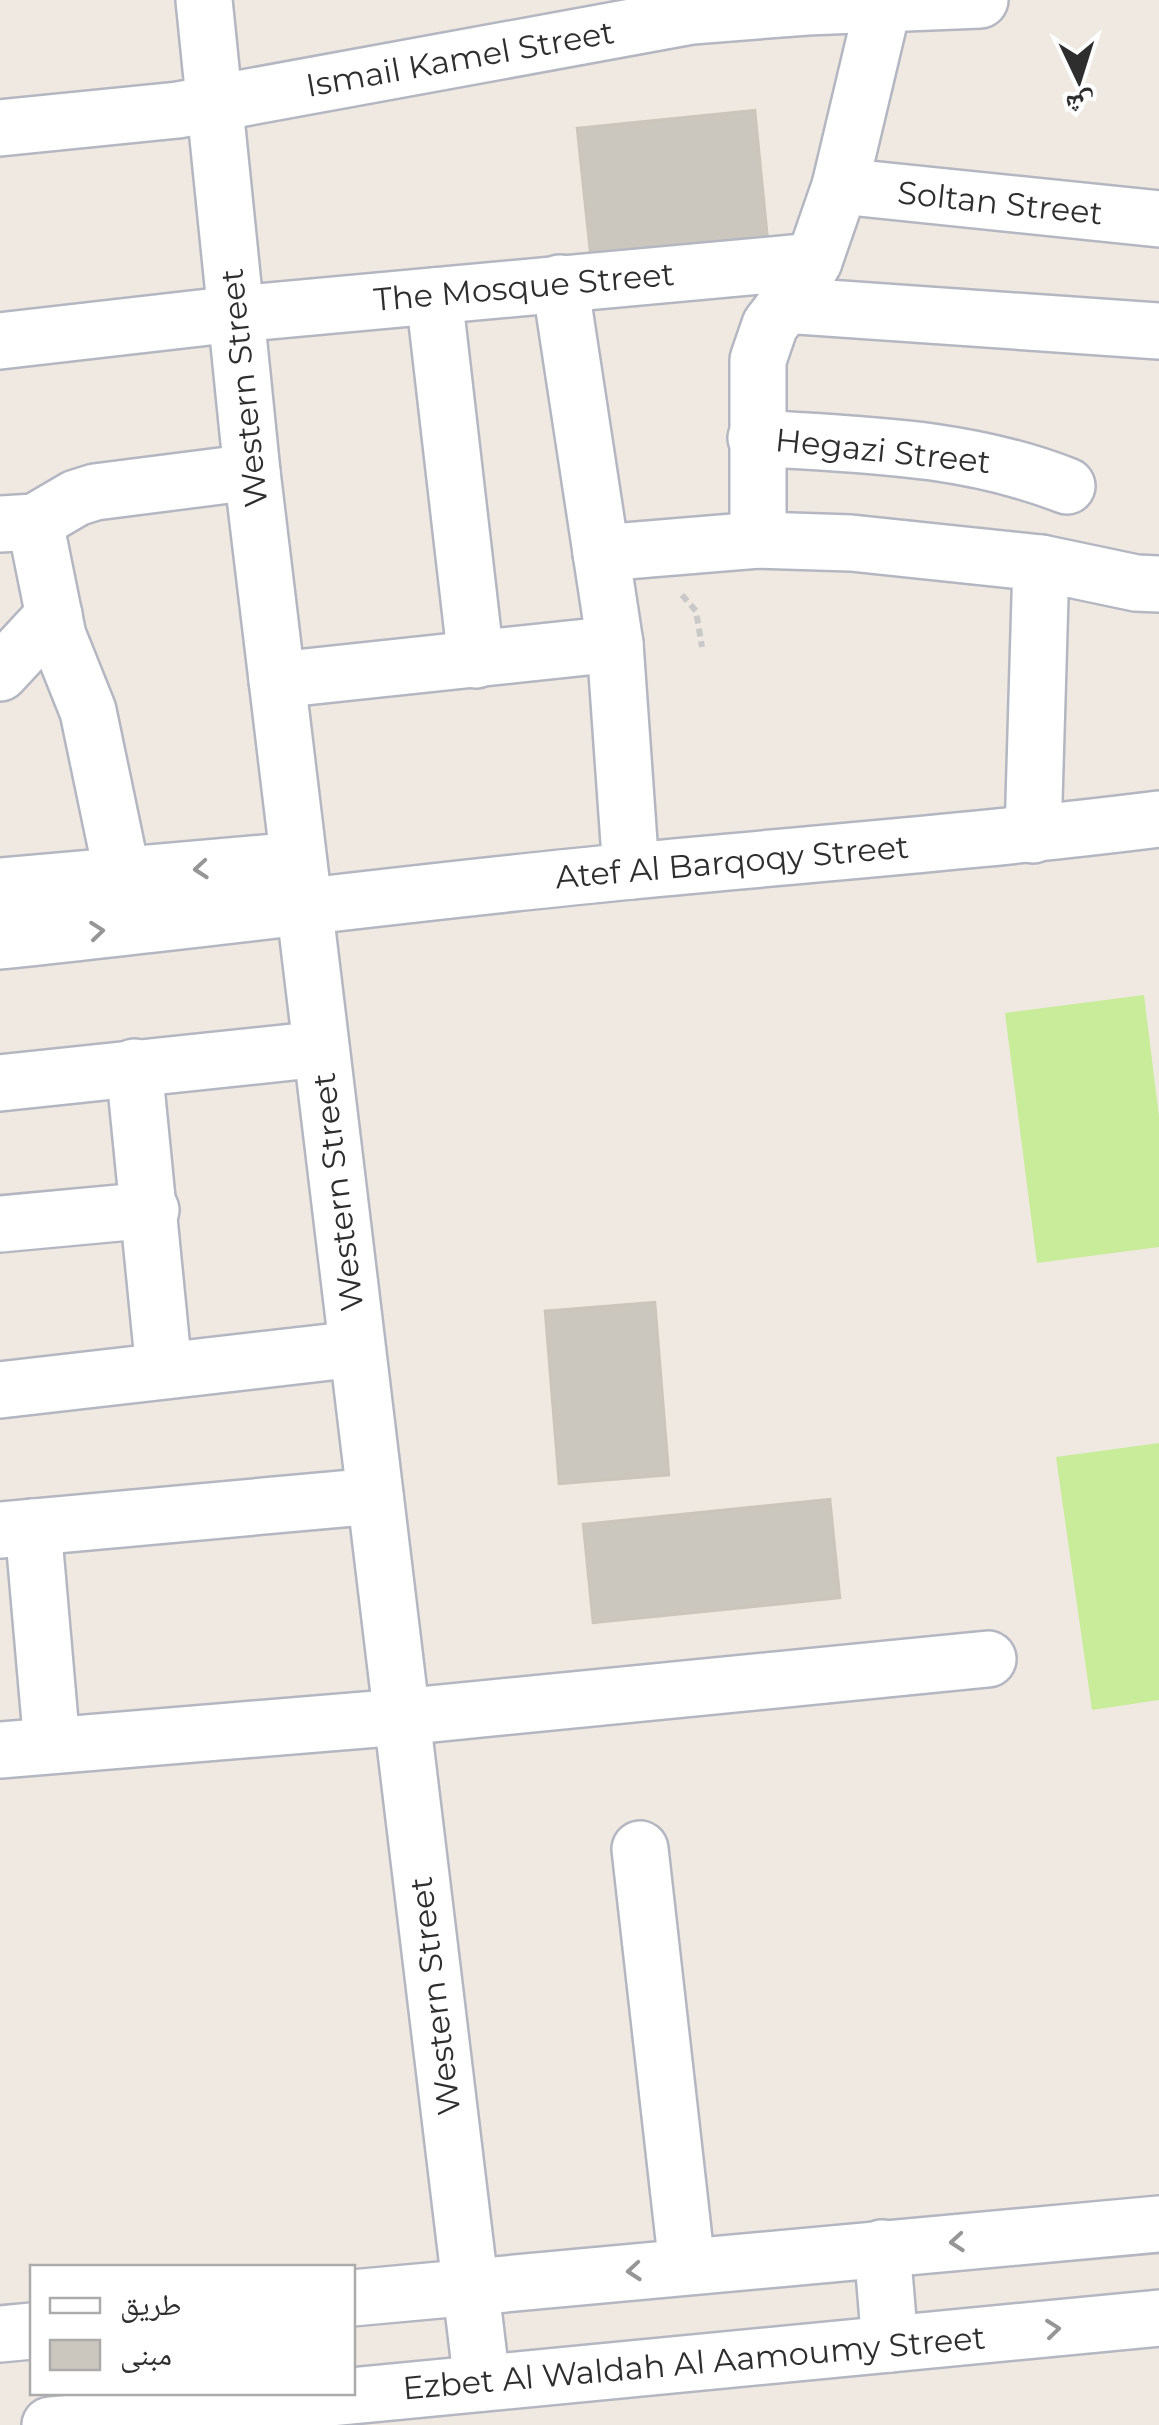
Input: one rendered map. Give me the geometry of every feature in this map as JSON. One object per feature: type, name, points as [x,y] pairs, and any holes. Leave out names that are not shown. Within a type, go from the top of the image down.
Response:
[{"type":"street","name":"Western Street","points":[[204,0],[252,472],[482,2383]]},
{"type":"street","name":"Ismail Kamel Street","points":[[0,128],[214,104],[746,6],[980,0]]},
{"type":"street","points":[[758,540],[758,360],[763,339],[814,261],[840,186],[883,5]]},
{"type":"street","name":"Soltan Street","points":[[840,186],[1159,220]]},
{"type":"street","name":"The Mosque Street","points":[[0,341],[235,314],[814,261]]},
{"type":"street","points":[[560,283],[615,644],[631,871]]},
{"type":"street","points":[[434,296],[476,660]]},
{"type":"street","points":[[784,305],[1159,330]]},
{"type":"street","name":"Hegazi Street","points":[[756,438],[940,451],[1023,469],[1066,486]]},
{"type":"street","points":[[122,874],[88,710],[18,523],[94,492],[252,472]]},
{"type":"street","points":[[601,553],[758,540],[851,543],[1042,563],[1159,584]]},
{"type":"street","points":[[1033,835],[1042,563]]},
{"type":"street","points":[[0,673],[54,615]]},
{"type":"street","points":[[277,680],[615,644]]},
{"type":"street","name":"Atef Al Barqoqy Street","points":[[301,883],[631,871],[1033,835],[1159,819]]},
{"type":"street","points":[[0,886],[122,874],[301,883]]},
{"type":"street","points":[[0,940],[301,883]]},
{"type":"street","points":[[0,1082],[321,1048]]},
{"type":"street","points":[[134,1067],[164,1370]]},
{"type":"street","points":[[0,1224],[151,1210]]},
{"type":"street","points":[[0,1390],[356,1350]]},
{"type":"street","points":[[375,1496],[16,1528],[26,1748],[401,1717],[988,1659]]},
{"type":"street","points":[[640,1849],[687,2266]]},
{"type":"street","points":[[355,2298],[1159,2224]]},
{"type":"street","points":[[882,2248],[890,2344]]},
{"type":"street","name":"Ezbet Al Waldah Al Aamoumy Street","points":[[50,2425],[330,2412],[482,2383],[1159,2318]]},
{"type":"street","points":[[0,2334],[30,2330]]},
{"type":"green space","points":[[1144,995],[1159,1117],[1159,1247],[1037,1263],[1005,1013]]},
{"type":"green space","points":[[1159,1443],[1159,1700],[1092,1710],[1056,1457]]},
{"type":"building","points":[[755,110],[769,252],[592,270],[577,128]]},
{"type":"building","points":[[655,1302],[669,1475],[559,1484],[545,1311]]},
{"type":"building","points":[[830,1499],[840,1598],[593,1623],[583,1524]]}]
